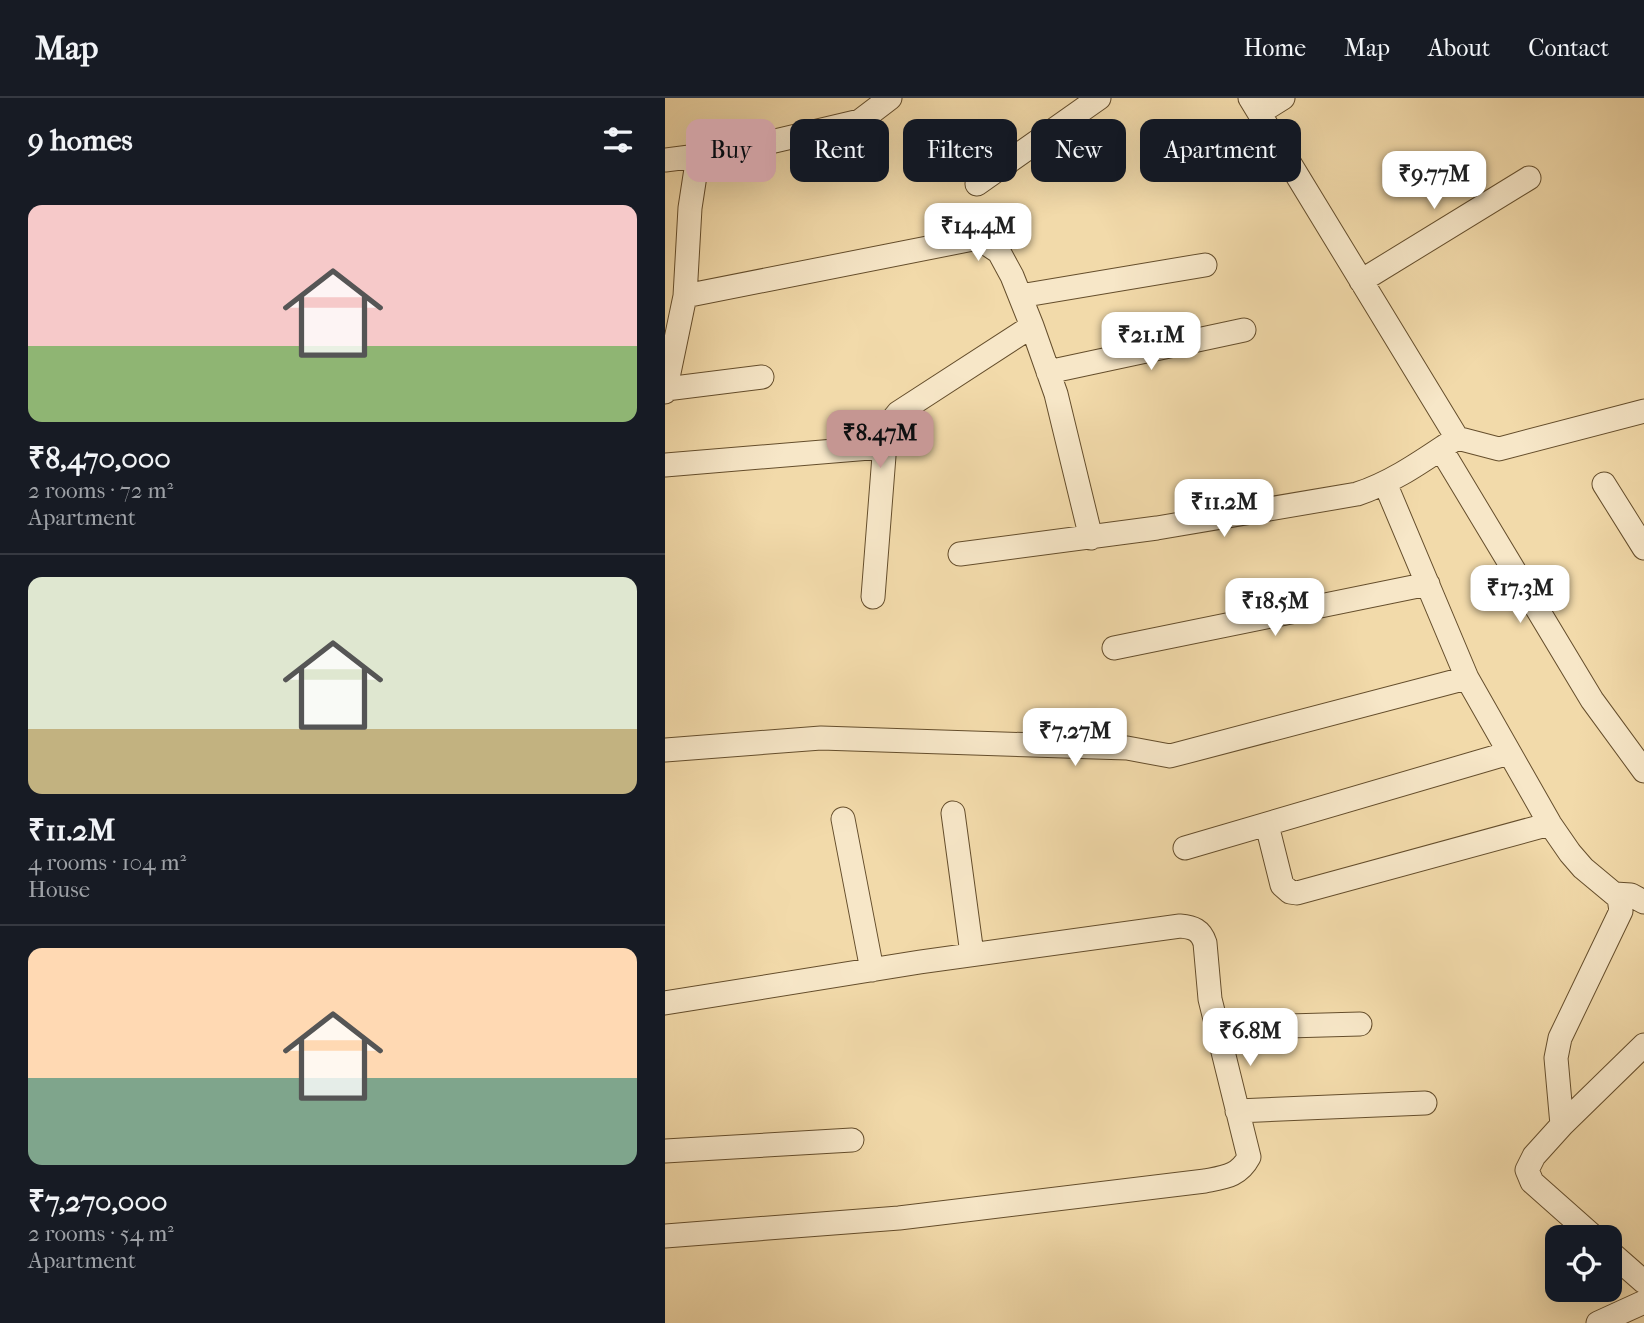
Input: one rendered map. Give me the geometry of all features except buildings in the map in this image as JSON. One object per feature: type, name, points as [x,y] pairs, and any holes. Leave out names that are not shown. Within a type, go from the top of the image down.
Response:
[{"type":"street","points":[[776,141],[860,121],[890,98]]},
{"type":"street","points":[[977,184],[1099,98]]},
{"type":"street","points":[[1283,98],[1255,106],[1361,281],[1592,700],[1644,771]]},
{"type":"street","points":[[665,160],[686,157]]},
{"type":"street","points":[[1361,281],[1529,178]]},
{"type":"street","points":[[694,182],[685,296],[665,391],[762,377]]},
{"type":"street","points":[[685,296],[978,238],[999,252],[1020,296],[1056,394],[1091,538]]},
{"type":"street","points":[[1020,296],[1205,265]]},
{"type":"street","points":[[873,597],[885,443],[889,425],[898,414],[1031,326]]},
{"type":"street","points":[[1048,372],[1244,330]]},
{"type":"street","points":[[960,554],[1091,538],[1357,494],[1385,483],[1449,443],[1499,449],[1644,411]]},
{"type":"street","points":[[665,465],[876,449],[885,443]]},
{"type":"street","points":[[1385,483],[1467,678],[1509,753],[1570,853],[1583,868],[1615,894],[1622,904],[1557,1047],[1562,1125]]},
{"type":"street","points":[[1604,484],[1644,548]]},
{"type":"street","points":[[1114,648],[1427,584]]},
{"type":"street","points":[[665,750],[821,738],[1127,748],[1170,755],[1467,678]]},
{"type":"street","points":[[1185,848],[1509,753]]},
{"type":"street","points":[[953,813],[972,954]]},
{"type":"street","points":[[843,819],[872,970]]},
{"type":"street","points":[[1267,825],[1282,885],[1290,892],[1297,893],[1550,824]]},
{"type":"street","points":[[1615,894],[1631,895],[1644,902]]},
{"type":"street","points":[[665,1003],[972,954],[1190,927],[1203,935],[1210,999],[1248,1157],[1242,1169],[1222,1178],[899,1218],[665,1236]]},
{"type":"street","points":[[1217,1028],[1360,1024]]},
{"type":"street","points":[[1580,1225],[1532,1182],[1527,1170],[1534,1156],[1562,1125],[1644,1045]]},
{"type":"street","points":[[1237,1111],[1425,1103]]},
{"type":"street","points":[[665,1151],[852,1140]]},
{"type":"street","points":[[1622,1263],[1644,1282]]},
{"type":"street","points":[[1598,1323],[1644,1302]]}]
